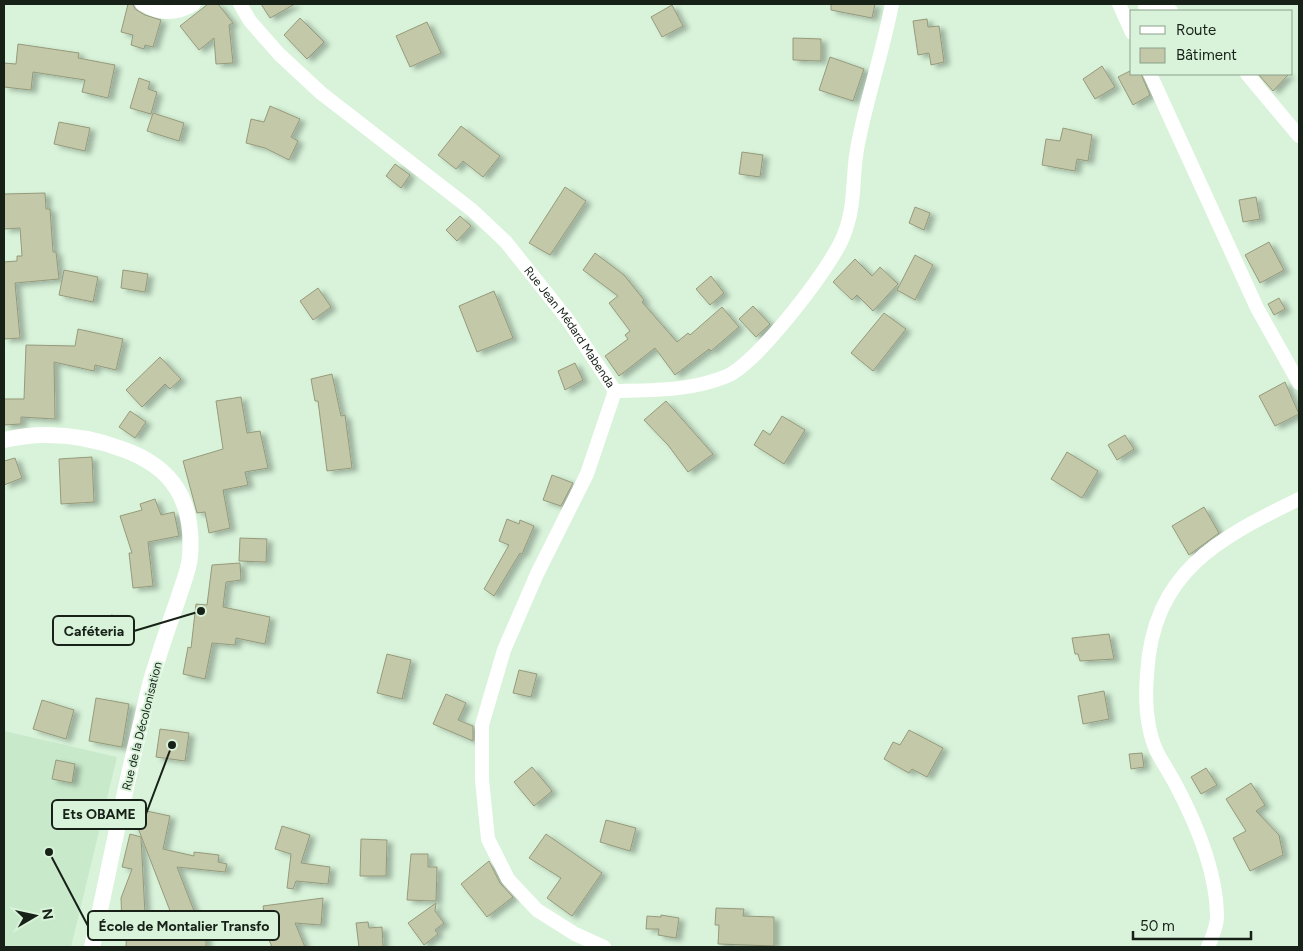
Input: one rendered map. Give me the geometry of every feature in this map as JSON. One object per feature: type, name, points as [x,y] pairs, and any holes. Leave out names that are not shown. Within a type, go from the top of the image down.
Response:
[{"type":"street","points":[[142,4],[161,12],[175,13],[194,4]]},
{"type":"street","name":"Rue Jean Médard Mabenda","points":[[240,4],[250,21],[279,54],[321,93],[472,210],[506,242],[568,320],[615,390],[686,389],[729,375],[760,352],[812,287],[843,238],[854,202],[858,145],[885,41],[892,4]]},
{"type":"street","points":[[1119,4],[1130,29]]},
{"type":"street","points":[[1145,6],[1166,10]]},
{"type":"street","points":[[1150,75],[1257,308],[1299,383]]},
{"type":"street","points":[[1248,75],[1299,136]]},
{"type":"street","points":[[604,947],[575,934],[537,910],[508,879],[488,839],[482,780],[482,726],[504,650],[537,574],[587,474],[615,390]]},
{"type":"street","name":"Rue de la Décolonisation","points":[[4,440],[29,436],[88,438],[126,450],[159,468],[170,478],[180,491],[188,524],[190,557],[186,575],[154,668],[92,947]]},
{"type":"street","points":[[1208,947],[1218,916],[1212,875],[1195,825],[1156,750],[1145,704],[1148,656],[1161,609],[1185,571],[1215,544],[1299,499]]},
{"type":"shaded area","points":[[4,731],[117,757],[71,947],[4,947]]},
{"type":"building","points":[[128,4],[133,4],[135,9],[145,15],[161,20],[153,47],[145,45],[144,49],[131,45],[133,35],[121,32]]},
{"type":"building","points":[[208,4],[218,4],[233,23],[229,25],[233,63],[216,64],[214,38],[199,50],[180,26]]},
{"type":"building","points":[[261,4],[295,4],[270,18]]},
{"type":"building","points":[[831,4],[875,4],[872,18],[831,10]]},
{"type":"building","points":[[672,5],[683,26],[662,37],[651,17]]},
{"type":"building","points":[[300,18],[324,42],[307,59],[284,35]]},
{"type":"building","points":[[927,19],[928,27],[939,26],[944,62],[931,65],[929,53],[918,55],[913,21]]},
{"type":"building","points":[[427,22],[441,53],[410,67],[396,36]]},
{"type":"building","points":[[793,38],[821,39],[821,61],[793,60]]},
{"type":"building","points":[[18,44],[79,53],[78,58],[115,65],[108,98],[82,92],[85,80],[33,72],[31,90],[4,87],[4,63],[16,64]]},
{"type":"building","points":[[830,57],[864,69],[853,101],[819,90]]},
{"type":"building","points":[[1102,66],[1115,87],[1095,99],[1083,79]]},
{"type":"building","points":[[1130,71],[1130,75],[1141,75],[1150,95],[1133,105],[1118,77]]},
{"type":"building","points":[[1259,75],[1288,75],[1273,91]]},
{"type":"building","points":[[139,78],[150,82],[148,89],[157,92],[151,114],[130,108]]},
{"type":"building","points":[[270,106],[300,119],[291,137],[298,141],[289,160],[265,148],[246,143],[251,119],[264,122]]},
{"type":"building","points":[[153,113],[184,123],[179,141],[147,131]]},
{"type":"building","points":[[59,122],[90,128],[85,151],[54,144]]},
{"type":"building","points":[[461,126],[500,156],[483,177],[463,161],[456,169],[438,155]]},
{"type":"building","points":[[1063,128],[1092,135],[1088,161],[1077,159],[1075,171],[1042,165],[1046,139],[1060,141]]},
{"type":"building","points":[[742,152],[763,155],[760,177],[739,174]]},
{"type":"building","points":[[395,164],[410,175],[401,188],[386,176]]},
{"type":"building","points":[[565,187],[586,201],[550,255],[529,243]]},
{"type":"building","points":[[45,193],[46,209],[50,209],[53,252],[56,252],[59,279],[15,283],[20,338],[4,339],[4,262],[17,261],[17,256],[22,256],[20,228],[4,229],[4,194]]},
{"type":"building","points":[[1256,197],[1260,219],[1243,222],[1239,200]]},
{"type":"building","points":[[915,207],[930,213],[924,230],[909,223]]},
{"type":"building","points":[[460,216],[471,226],[457,241],[446,230]]},
{"type":"building","points":[[1269,242],[1284,270],[1260,283],[1245,255]]},
{"type":"building","points":[[595,253],[624,275],[644,300],[642,302],[677,342],[688,333],[690,335],[722,307],[739,327],[711,351],[709,349],[675,375],[655,348],[619,376],[605,356],[628,339],[625,335],[630,331],[609,303],[618,296],[583,270]]},
{"type":"building","points":[[915,255],[933,265],[915,300],[897,290]]},
{"type":"building","points":[[855,259],[872,276],[880,267],[898,284],[873,311],[857,295],[852,300],[833,282]]},
{"type":"building","points":[[64,270],[98,277],[93,302],[59,295]]},
{"type":"building","points":[[123,270],[148,274],[145,292],[121,288]]},
{"type":"building","points":[[711,276],[724,293],[710,305],[696,289]]},
{"type":"building","points":[[318,288],[331,307],[313,320],[300,301]]},
{"type":"building","points":[[494,291],[513,338],[477,352],[459,306]]},
{"type":"building","points":[[1279,298],[1285,309],[1274,315],[1268,304]]},
{"type":"building","points":[[753,306],[770,324],[756,337],[739,319]]},
{"type":"building","points":[[884,313],[906,329],[873,371],[851,353]]},
{"type":"building","points":[[78,329],[123,339],[116,370],[95,365],[94,371],[54,362],[55,419],[21,417],[21,424],[4,425],[4,399],[24,399],[26,345],[75,346]]},
{"type":"building","points":[[160,357],[181,379],[170,389],[165,384],[142,407],[126,390]]},
{"type":"building","points":[[575,363],[583,380],[565,390],[558,371]]},
{"type":"building","points":[[332,374],[341,416],[345,415],[352,468],[327,471],[318,401],[315,401],[311,379]]},
{"type":"building","points":[[1285,382],[1299,414],[1275,426],[1259,396]]},
{"type":"building","points":[[241,397],[247,433],[260,431],[268,468],[245,472],[248,485],[223,490],[230,528],[209,533],[205,512],[197,513],[183,461],[223,449],[216,401]]},
{"type":"building","points":[[666,401],[713,454],[688,472],[668,445],[644,420]]},
{"type":"building","points":[[130,411],[146,422],[135,438],[119,427]]},
{"type":"building","points":[[782,416],[805,430],[784,464],[754,445],[763,430],[770,435]]},
{"type":"building","points":[[1125,435],[1134,449],[1117,460],[1108,445]]},
{"type":"building","points":[[1067,452],[1098,471],[1082,498],[1051,479]]},
{"type":"building","points":[[92,457],[94,502],[61,504],[59,459]]},
{"type":"building","points":[[15,458],[22,478],[4,485],[4,461]]},
{"type":"building","points":[[552,475],[573,483],[561,506],[543,500]]},
{"type":"building","points":[[155,499],[161,515],[174,512],[179,536],[148,542],[153,586],[133,588],[129,553],[132,553],[120,516],[142,510],[140,504]]},
{"type":"building","points":[[1204,507],[1219,533],[1189,555],[1172,526]]},
{"type":"building","points":[[507,519],[519,524],[520,520],[534,526],[522,554],[520,553],[494,596],[484,589],[509,545],[499,541]]},
{"type":"building","points":[[240,538],[267,539],[266,562],[239,561]]},
{"type":"building","points":[[240,563],[241,580],[226,582],[223,607],[270,617],[265,644],[236,638],[235,645],[212,643],[205,679],[183,674],[188,647],[191,648],[196,604],[207,605],[212,565]]},
{"type":"building","points":[[111,615],[124,617],[121,633],[108,631]]},
{"type":"building","points":[[1109,634],[1114,659],[1080,661],[1078,654],[1075,654],[1072,638]]},
{"type":"building","points":[[387,654],[411,660],[402,699],[377,693]]},
{"type":"building","points":[[519,670],[537,674],[531,697],[513,693]]},
{"type":"building","points":[[1104,691],[1109,719],[1083,724],[1078,696]]},
{"type":"building","points":[[446,694],[466,703],[458,720],[473,726],[473,741],[433,724]]},
{"type":"building","points":[[96,698],[129,704],[122,747],[89,741]]},
{"type":"building","points":[[42,700],[74,710],[66,739],[33,729]]},
{"type":"building","points":[[160,729],[189,733],[185,761],[156,757]]},
{"type":"building","points":[[909,730],[943,748],[927,777],[912,769],[909,773],[884,759],[893,742],[900,745]]},
{"type":"building","points":[[1142,753],[1144,767],[1131,769],[1129,754]]},
{"type":"building","points":[[56,760],[75,764],[72,783],[52,779]]},
{"type":"building","points":[[532,767],[552,791],[534,806],[514,782]]},
{"type":"building","points":[[1206,768],[1217,785],[1201,794],[1191,777]]},
{"type":"building","points":[[1251,783],[1265,805],[1256,811],[1279,835],[1283,855],[1250,871],[1233,838],[1246,831],[1226,799]]},
{"type":"building","points":[[137,809],[170,816],[163,849],[194,856],[194,852],[219,855],[218,862],[227,864],[225,872],[177,867],[203,934],[206,934],[206,947],[126,947],[127,928],[122,928],[121,898],[132,869],[122,867],[130,834],[141,837],[146,934],[179,934],[138,828],[133,829]]},
{"type":"building","points":[[606,820],[636,828],[630,851],[600,842]]},
{"type":"building","points":[[282,826],[310,835],[301,863],[330,867],[328,884],[296,881],[293,889],[287,888],[291,854],[275,849]]},
{"type":"building","points":[[546,834],[602,873],[572,916],[547,898],[561,878],[529,858]]},
{"type":"building","points":[[361,839],[387,840],[386,876],[360,876]]},
{"type":"building","points":[[411,854],[428,854],[428,867],[437,867],[436,901],[407,900]]},
{"type":"building","points":[[489,861],[500,883],[513,897],[487,917],[461,884]]},
{"type":"building","points":[[323,898],[321,925],[295,923],[305,947],[272,947],[267,935],[263,906]]},
{"type":"building","points":[[436,903],[435,911],[444,923],[435,930],[438,934],[424,945],[408,923]]},
{"type":"building","points":[[716,908],[744,909],[743,916],[774,917],[774,946],[718,944],[719,925],[715,925]]},
{"type":"building","points":[[661,915],[679,918],[676,938],[658,935],[659,929],[646,929],[647,916],[661,917]]},
{"type":"building","points":[[368,922],[369,928],[382,927],[383,947],[359,947],[356,923]]},
{"type":"place","name":"Caféteria","points":[[201,611]]},
{"type":"place","name":"Ets OBAME","points":[[172,745]]},
{"type":"place","name":"École de Montalier Transfo","points":[[49,852]]}]
